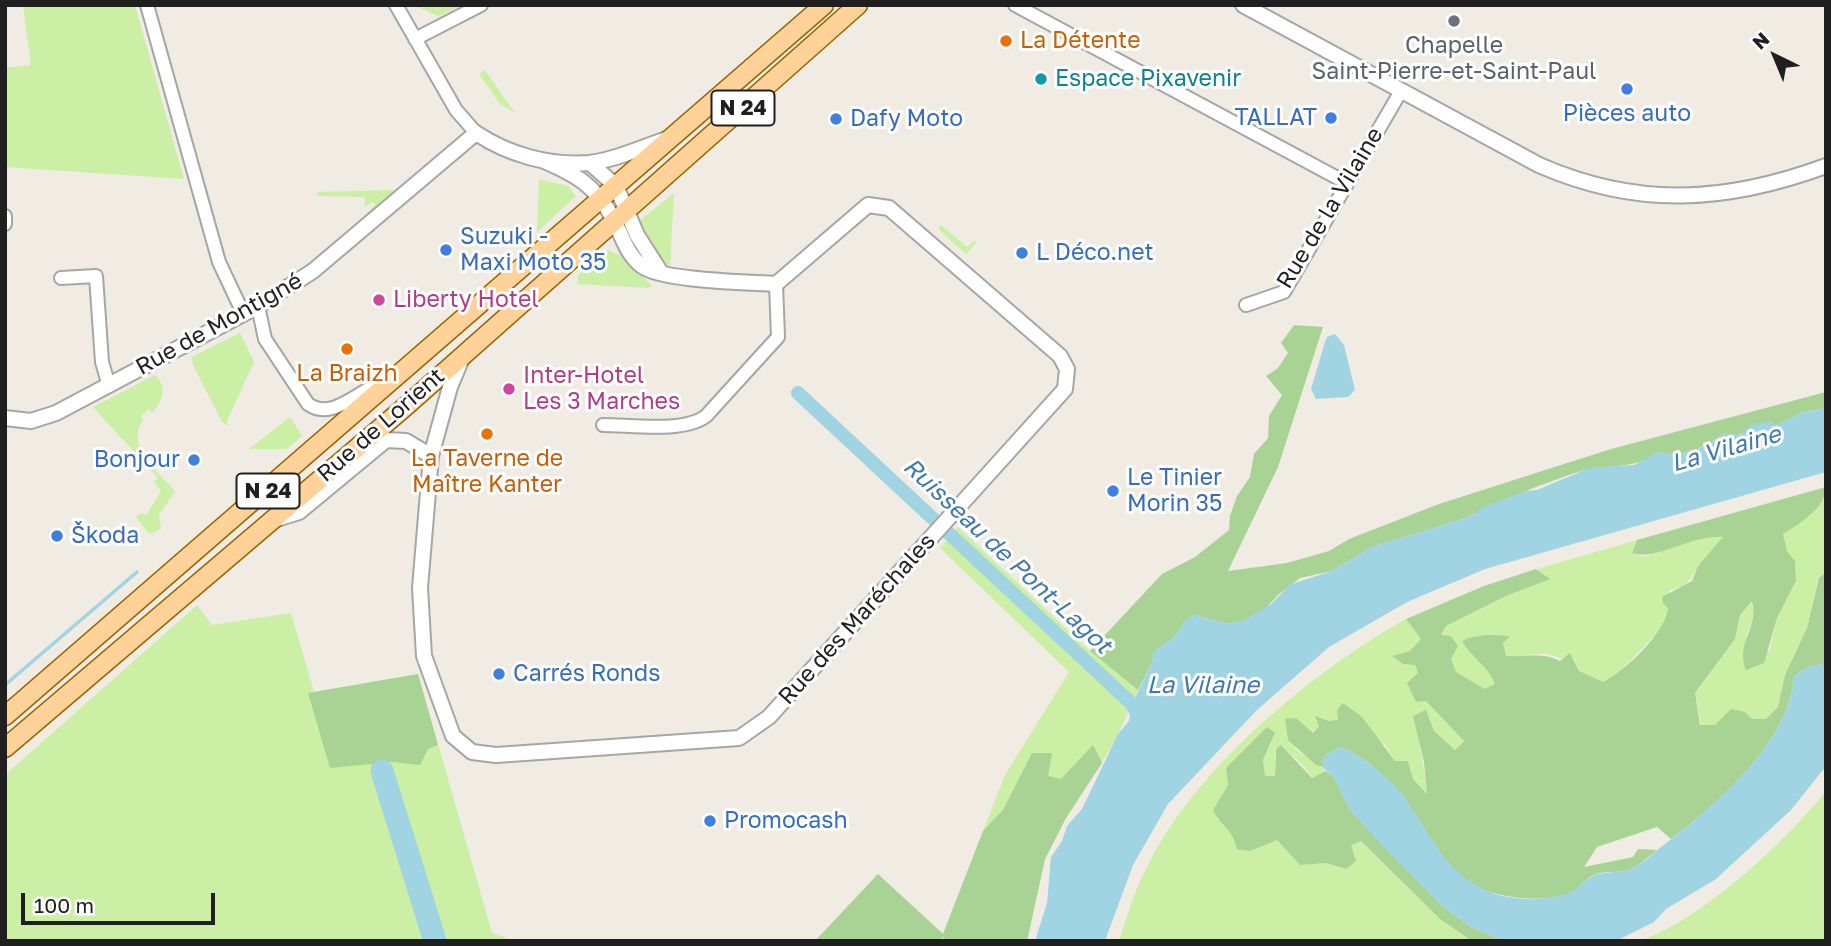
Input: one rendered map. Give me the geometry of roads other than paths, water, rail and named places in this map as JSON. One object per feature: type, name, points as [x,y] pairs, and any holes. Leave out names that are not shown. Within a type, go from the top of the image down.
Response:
[{"type":"main road","name":"Rue de Lorient","points":[[5,716],[399,377],[824,5]]},
{"type":"main road","name":"Rue de Lorient","points":[[5,748],[463,354],[858,5]]},
{"type":"main road","points":[[810,19],[824,35]]},
{"type":"street","points":[[147,5],[216,253],[243,313]]},
{"type":"street","points":[[396,5],[456,110],[476,133],[513,153],[542,160],[590,163],[676,136]]},
{"type":"street","points":[[415,39],[481,5]]},
{"type":"street","points":[[1015,5],[1345,182]]},
{"type":"street","points":[[1243,5],[1401,92],[1574,181],[1616,192],[1684,197],[1759,186],[1826,166]]},
{"type":"street","name":"Rue de la Vilaine","points":[[1246,305],[1284,292],[1345,182],[1401,92]]},
{"type":"street","name":"Rue de Montigné","points":[[5,418],[20,421],[42,419],[258,306],[313,271],[476,133]]},
{"type":"street","points":[[542,160],[582,178],[600,200],[620,214]]},
{"type":"street","points":[[590,163],[616,186],[620,214],[635,259],[644,267],[687,277],[776,284],[778,337],[706,416],[697,423],[683,426],[603,425]]},
{"type":"street","name":"Rue des Maréchales","points":[[463,354],[450,387],[431,456],[420,587],[424,656],[453,736],[472,752],[496,755],[738,738],[769,717],[1065,389],[1067,369],[1060,356],[889,208],[869,205],[841,226],[776,284]]},
{"type":"street","points":[[5,216],[5,224]]},
{"type":"street","points":[[61,278],[96,276],[102,362],[109,386]]},
{"type":"street","points":[[258,306],[265,339],[301,395],[308,404],[321,411],[338,407],[375,382],[399,377]]},
{"type":"street","points":[[269,522],[299,512],[386,440],[405,440],[431,456]]},
{"type":"water","points":[[1335,334],[1344,345],[1355,390],[1348,397],[1316,399],[1311,389],[1327,337]]},
{"type":"water","name":"La Vilaine","points":[[1826,408],[1826,472],[1485,569],[1407,602],[1329,647],[1257,710],[1168,804],[1133,865],[1105,941],[1035,941],[1047,903],[1051,857],[1062,841],[1067,826],[1082,809],[1118,734],[1129,721],[1132,704],[1152,663],[1154,652],[1174,637],[1186,620],[1195,615],[1228,624],[1245,620],[1271,604],[1291,584],[1332,571],[1372,547],[1469,517],[1483,507],[1526,491],[1537,490],[1589,468],[1634,465],[1658,452],[1674,454],[1693,451],[1723,433],[1741,435],[1753,424],[1772,421],[1775,426],[1801,413]]},
{"type":"water","points":[[1820,664],[1826,669],[1826,766],[1791,810],[1716,879],[1666,909],[1654,922],[1616,941],[1504,941],[1471,927],[1441,905],[1364,826],[1350,810],[1334,777],[1322,767],[1325,755],[1341,747],[1373,766],[1400,791],[1452,866],[1485,890],[1494,894],[1529,899],[1564,895],[1595,875],[1635,867],[1705,812],[1765,748],[1780,724],[1790,700],[1794,676]]},
{"type":"waterway","name":"Ruisseau de Pont-Lagot","points":[[798,393],[1132,704],[1141,721]]},
{"type":"waterway","points":[[5,685],[137,572]]},
{"type":"waterway","points":[[382,771],[435,941]]},
{"type":"place","name":"Chapelle Saint-Pierre-et-Saint-Paul","points":[[1454,21]]},
{"type":"place","name":"La Détente","points":[[1006,41]]},
{"type":"place","name":"Espace Pixavenir","points":[[1041,79]]},
{"type":"place","name":"Pièces auto","points":[[1627,89]]},
{"type":"place","name":"TALLAT","points":[[1331,118]]},
{"type":"place","name":"Dafy Moto","points":[[836,119]]},
{"type":"place","name":"Suzuki - Maxi Moto 35","points":[[446,250]]},
{"type":"place","name":"L Déco.net","points":[[1022,253]]},
{"type":"place","name":"Liberty Hotel","points":[[379,300]]},
{"type":"place","name":"La Braizh","points":[[347,349]]},
{"type":"place","name":"Inter-Hotel Les 3 Marches","points":[[509,389]]},
{"type":"place","name":"La Taverne de Maître Kanter","points":[[487,434]]},
{"type":"place","name":"Bonjour","points":[[194,460]]},
{"type":"place","name":"Le Tinier Morin 35","points":[[1113,491]]},
{"type":"place","name":"Škoda","points":[[57,536]]},
{"type":"place","name":"Carrés Ronds","points":[[499,674]]},
{"type":"place","name":"Promocash","points":[[710,821]]}]
